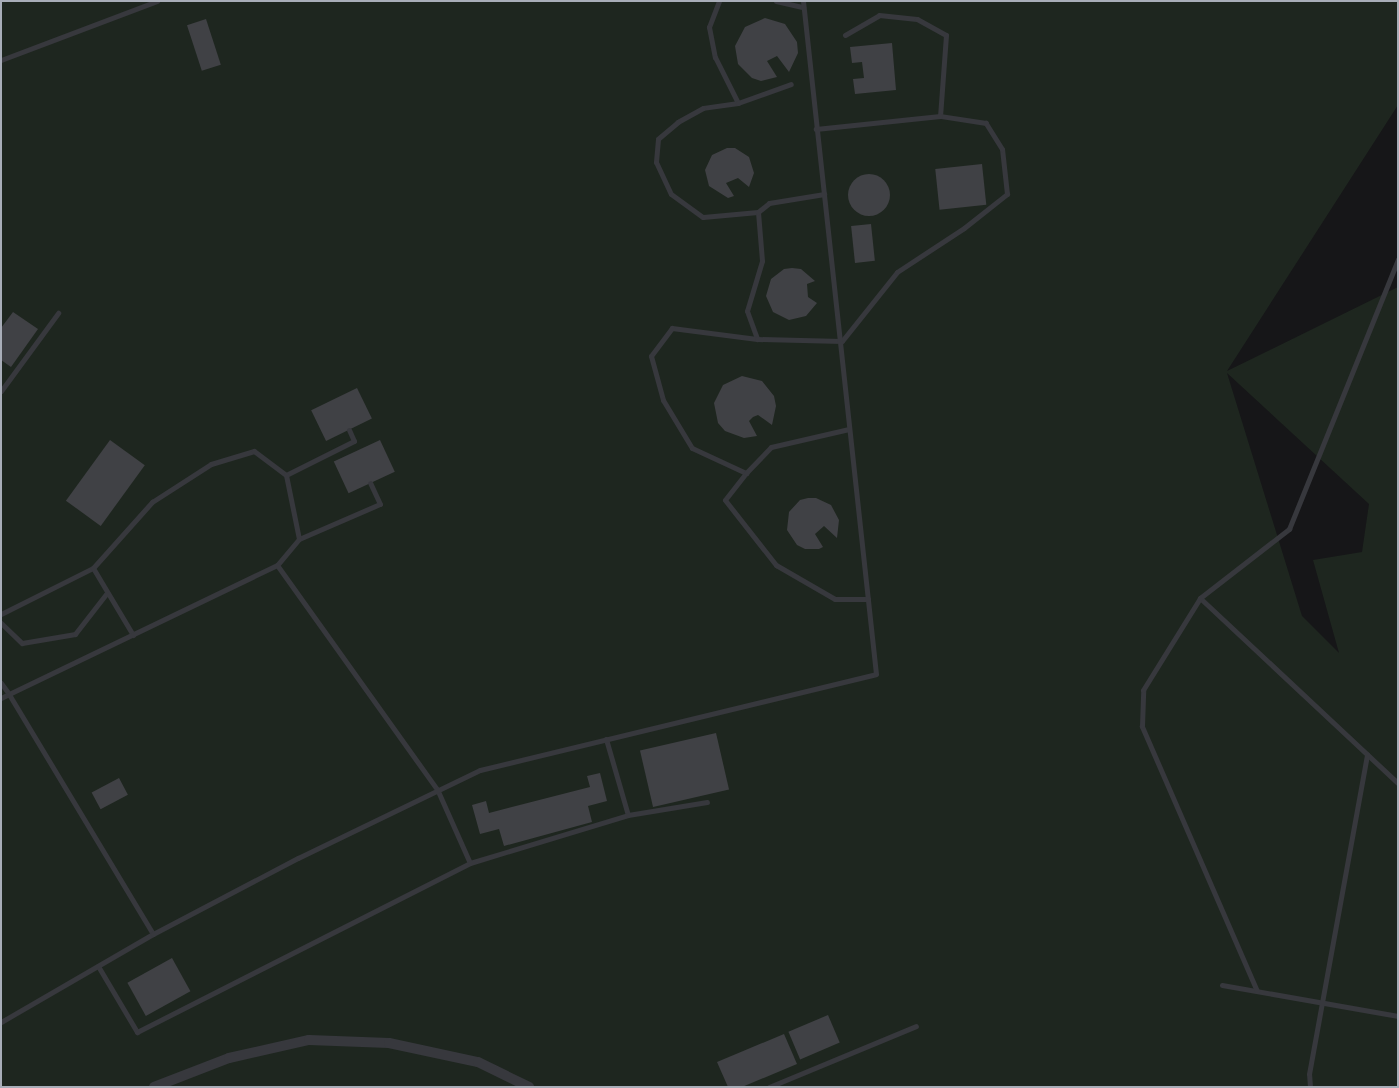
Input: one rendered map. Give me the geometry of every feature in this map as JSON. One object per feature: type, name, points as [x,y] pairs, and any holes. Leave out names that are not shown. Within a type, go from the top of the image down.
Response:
[{"type":"street","points":[[154,1087],[229,1058],[309,1040],[389,1043],[407,1046],[478,1062],[529,1087]]},
{"type":"lane","points":[[1,60],[157,1]]},
{"type":"lane","points":[[719,1],[709,27],[716,57],[738,103]]},
{"type":"lane","points":[[1,1022],[153,934],[437,789],[480,770],[876,674],[849,429],[842,341],[803,4],[776,1]]},
{"type":"lane","points":[[844,35],[879,15],[917,19],[946,36],[940,116]]},
{"type":"lane","points":[[791,84],[738,103],[703,108],[678,122],[658,140],[656,162],[671,194],[702,217],[758,212],[769,203],[824,194]]},
{"type":"lane","points":[[816,129],[940,116],[986,123],[1002,149],[1007,194],[964,228],[897,272],[842,341]]},
{"type":"lane","points":[[757,339],[747,310],[762,261],[758,212]]},
{"type":"lane","points":[[1257,991],[1142,726],[1142,690],[1200,598],[1289,529],[1398,259]]},
{"type":"lane","points":[[1,391],[58,313]]},
{"type":"lane","points":[[746,473],[692,448],[663,400],[651,356],[672,328],[757,339],[842,341]]},
{"type":"lane","points":[[849,429],[771,447],[746,473],[725,500],[776,565],[834,599],[868,599]]},
{"type":"lane","points":[[286,475],[354,441],[349,430]]},
{"type":"lane","points":[[1,614],[93,568],[152,502],[211,464],[254,451],[286,475],[299,539]]},
{"type":"lane","points":[[1,698],[277,565],[299,539],[380,504],[370,483]]},
{"type":"lane","points":[[277,565],[437,789],[470,863]]},
{"type":"lane","points":[[93,568],[106,594],[133,635]]},
{"type":"lane","points":[[1,623],[22,643],[75,634],[106,594]]},
{"type":"lane","points":[[1200,598],[1398,783]]},
{"type":"lane","points":[[1,683],[153,934]]},
{"type":"lane","points":[[606,739],[628,815]]},
{"type":"lane","points":[[1310,1087],[1309,1074],[1367,754]]},
{"type":"lane","points":[[98,966],[136,1032],[470,863],[628,815],[707,802]]},
{"type":"lane","points":[[1222,985],[1398,1016]]},
{"type":"lane","points":[[769,1087],[916,1026]]},
{"type":"shaded area","points":[[1,1],[1398,1],[1398,105],[1227,371],[1398,287],[1398,1087],[1,1087]],"holes":[[[1227,373],[1369,504],[1362,552],[1313,560],[1339,653],[1302,616]]]},
{"type":"building","points":[[765,18],[785,24],[797,42],[798,53],[789,72],[777,56],[767,61],[777,77],[761,81],[752,78],[738,64],[735,46],[745,27]]},
{"type":"building","points":[[206,19],[221,65],[202,71],[187,25]]},
{"type":"building","points":[[892,43],[896,90],[855,94],[853,79],[864,78],[862,62],[852,63],[850,47]]},
{"type":"building","points":[[727,148],[735,148],[749,157],[754,173],[749,187],[738,178],[726,183],[734,196],[728,198],[709,186],[705,170],[712,155]]},
{"type":"building","points":[[982,164],[986,205],[940,210],[935,169]]},
{"type":"building","points":[[873,174],[881,177],[887,183],[890,195],[887,207],[881,213],[865,216],[857,213],[851,207],[848,191],[851,183],[857,177]]},
{"type":"building","points":[[871,224],[875,261],[855,263],[851,226]]},
{"type":"building","points":[[784,269],[801,269],[815,281],[807,284],[808,297],[817,303],[806,316],[789,320],[773,312],[766,296],[771,279]]},
{"type":"building","points":[[13,312],[38,329],[11,367],[1,360],[1,328]]},
{"type":"building","points":[[742,376],[762,381],[774,396],[776,406],[772,425],[758,415],[753,417],[749,421],[757,436],[744,438],[725,431],[718,423],[714,403],[723,385]]},
{"type":"building","points":[[357,388],[372,419],[326,441],[311,410]]},
{"type":"building","points":[[110,440],[145,465],[101,526],[66,501]]},
{"type":"building","points":[[380,440],[395,472],[349,493],[334,462]]},
{"type":"building","points":[[816,498],[831,505],[839,520],[837,538],[824,526],[815,534],[823,547],[819,549],[805,549],[797,545],[787,530],[789,512],[800,500]]},
{"type":"building","points":[[716,733],[729,790],[653,807],[640,751]]},
{"type":"building","points":[[600,773],[607,801],[588,806],[592,822],[504,846],[499,829],[480,834],[472,805],[486,801],[489,813],[590,787],[587,776]]},
{"type":"building","points":[[119,778],[128,795],[101,809],[92,793]]},
{"type":"building","points":[[172,958],[190,991],[146,1016],[127,983]]},
{"type":"building","points":[[828,1015],[840,1043],[800,1059],[788,1032]]},
{"type":"building","points":[[784,1034],[797,1064],[742,1087],[728,1087],[717,1062]]}]
